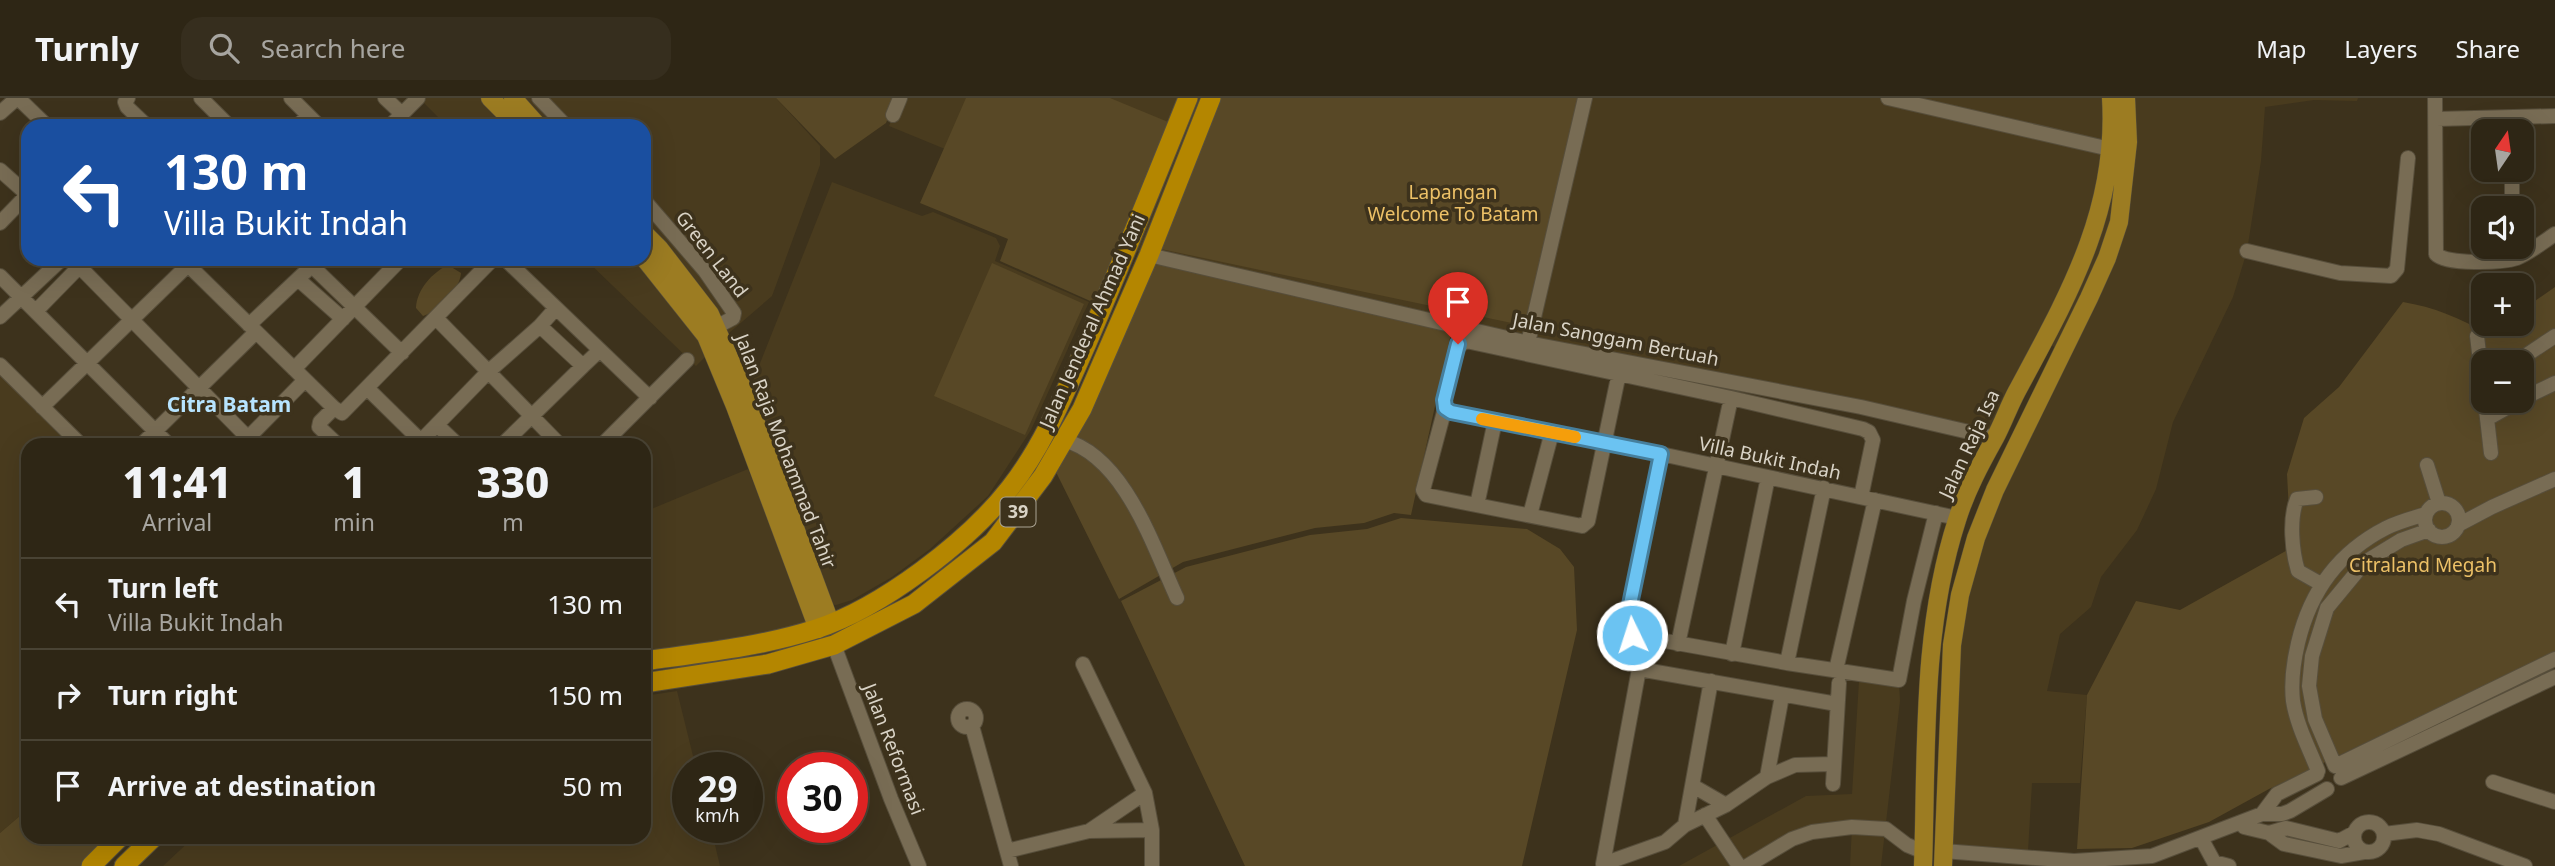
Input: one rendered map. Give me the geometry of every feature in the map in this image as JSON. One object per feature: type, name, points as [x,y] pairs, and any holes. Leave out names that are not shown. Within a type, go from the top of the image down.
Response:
[{"type":"highway","name":"Jalan Jenderal Ahmad Yani","points":[[651,660],[756,645],[824,625],[901,586],[974,528],[1025,467],[1061,402],[1188,98]]},
{"type":"highway","name":"Jalan Jenderal Ahmad Yani","points":[[651,682],[768,664],[834,645],[914,604],[993,542],[1031,494],[1082,409],[1149,255],[1211,98]]},
{"type":"highway","points":[[1178,121],[1198,130]]},
{"type":"highway","points":[[90,866],[113,844]]},
{"type":"highway","points":[[124,866],[147,844]]},
{"type":"main road","points":[[490,98],[511,119]]},
{"type":"main road","points":[[513,98],[532,119]]},
{"type":"main road","name":"Jalan Raja Isa","points":[[1924,859],[1931,643],[1940,584],[1957,518],[1975,473],[2044,342],[2095,229],[2108,175],[2111,98]]},
{"type":"main road","points":[[1943,859],[1952,645],[1960,595],[1976,538],[2017,442],[2107,258],[2119,222],[2128,142],[2126,98]]},
{"type":"main road","name":"Jalan Raja Mohammad Tahir","points":[[651,240],[710,314],[716,327],[747,396],[824,625]]},
{"type":"main road","name":"Jalan Raja Mohammad Tahir","points":[[650,266],[706,336],[824,625]]},
{"type":"main road","points":[[2044,342],[2062,351]]},
{"type":"main road","points":[[1931,643],[1952,645]]},
{"type":"street","points":[[0,113],[18,98],[40,119]]},
{"type":"street","points":[[128,98],[125,102],[127,107],[140,119]]},
{"type":"street","points":[[201,98],[222,119]]},
{"type":"street","points":[[291,98],[312,119]]},
{"type":"street","points":[[385,98],[402,114]]},
{"type":"street","points":[[397,119],[418,98]]},
{"type":"street","points":[[539,98],[559,119]]},
{"type":"street","points":[[893,115],[900,98]]},
{"type":"street","points":[[1528,343],[1585,98]]},
{"type":"street","points":[[1888,98],[2110,149]]},
{"type":"street","points":[[2435,98],[2436,254],[2444,260],[2473,262],[2486,259]]},
{"type":"street","points":[[304,119],[308,115]]},
{"type":"street","points":[[2534,120],[2555,116]]},
{"type":"street","points":[[2436,119],[2471,121]]},
{"type":"street","points":[[2247,251],[2340,273],[2391,276],[2397,269],[2408,158]]},
{"type":"street","points":[[0,170],[21,196]]},
{"type":"street","points":[[0,223],[21,206]]},
{"type":"street","name":"Green Land","points":[[651,208],[705,271],[734,313],[733,318],[716,327]]},
{"type":"street","points":[[2534,244],[2555,234]]},
{"type":"street","name":"Jalan Sanggam Bertuah","points":[[1149,255],[1528,343],[1861,407],[1995,438]]},
{"type":"street","points":[[0,317],[54,266]]},
{"type":"street","points":[[36,311],[73,266]]},
{"type":"street","points":[[78,266],[200,389],[244,438]]},
{"type":"street","points":[[42,407],[131,320],[181,266]]},
{"type":"street","points":[[189,266],[334,408],[343,413],[436,318],[482,266]]},
{"type":"street","points":[[148,438],[200,389],[253,328],[313,266]]},
{"type":"street","points":[[319,266],[355,307],[402,353]]},
{"type":"street","points":[[251,438],[342,319],[394,266]]},
{"type":"street","points":[[512,266],[650,398]]},
{"type":"street","points":[[0,276],[162,438]]},
{"type":"street","points":[[299,280],[342,319]]},
{"type":"street","points":[[426,438],[488,372],[540,326],[556,308]]},
{"type":"street","points":[[436,318],[553,438]]},
{"type":"street","points":[[540,326],[583,366]]},
{"type":"street","points":[[2477,336],[2479,350]]},
{"type":"street","points":[[2534,350],[2555,336]]},
{"type":"street","points":[[1619,373],[1588,521],[1585,524],[1433,497],[1426,495],[1423,490],[1448,410],[1444,400],[1456,348],[1463,341],[1619,373],[1731,398],[1869,432],[1873,440],[1868,498],[1838,677],[1833,784]]},
{"type":"street","points":[[509,438],[600,350]]},
{"type":"street","points":[[609,438],[687,360]]},
{"type":"street","points":[[0,365],[74,438]]},
{"type":"street","points":[[2534,394],[2555,383]]},
{"type":"street","points":[[367,388],[415,438]]},
{"type":"street","points":[[1678,644],[1731,398]]},
{"type":"street","points":[[331,438],[319,427],[320,422],[334,408]]},
{"type":"street","name":"Villa Bukit Indah","points":[[1448,410],[1957,518]]},
{"type":"street","points":[[2486,413],[2491,453]]},
{"type":"street","points":[[2487,419],[2498,413]]},
{"type":"street","points":[[1477,505],[1495,421]]},
{"type":"street","points":[[437,425],[451,438]]},
{"type":"street","points":[[1530,515],[1552,432]]},
{"type":"street","points":[[1064,440],[1079,444],[1115,476],[1138,513],[1177,598]]},
{"type":"street","points":[[1661,454],[1626,624],[1632,635],[1787,663],[1838,677],[1899,680],[1914,601],[1936,513]]},
{"type":"street","points":[[2427,465],[2439,503]]},
{"type":"street","points":[[1732,654],[1768,477]]},
{"type":"street","points":[[2458,525],[2555,480]]},
{"type":"street","points":[[1787,663],[1824,488]]},
{"type":"street","points":[[2316,497],[2297,499],[2294,508],[2294,559],[2298,571],[2321,584]]},
{"type":"street","points":[[2439,503],[2445,503],[2454,509],[2459,518],[2454,532],[2445,536],[2439,536],[2426,525],[2426,514],[2439,503]]},
{"type":"street","points":[[2454,509],[2492,507]]},
{"type":"street","points":[[2327,789],[2321,786],[2296,714],[2293,696],[2295,655],[2312,602],[2321,584],[2340,561],[2363,542],[2387,528],[2426,514]]},
{"type":"street","points":[[1943,859],[2095,861],[2152,856],[2262,814],[2282,814],[2290,811],[2327,789],[2336,787],[2338,772],[2313,710],[2309,686],[2312,656],[2327,608],[2365,562],[2401,540],[2429,530]]},
{"type":"street","points":[[2312,602],[2327,608]]},
{"type":"street","name":"Jalan Reformasi","points":[[834,645],[919,866]]},
{"type":"street","points":[[2338,772],[2555,659]]},
{"type":"street","points":[[1083,664],[1145,793],[1152,830],[1152,866]]},
{"type":"street","points":[[1833,764],[1795,765],[1767,777],[1726,805],[1685,825],[1665,842],[1603,864],[1639,669],[1837,704]]},
{"type":"street","points":[[2530,671],[2536,686]]},
{"type":"street","points":[[2338,772],[2555,677]]},
{"type":"street","points":[[1685,825],[1711,681]]},
{"type":"street","points":[[1767,777],[1782,696]]},
{"type":"street","points":[[2296,714],[2313,710]]},
{"type":"street","points":[[971,726],[1011,866]]},
{"type":"street","points":[[1772,751],[1795,765]]},
{"type":"street","points":[[2262,814],[2277,794],[2318,772],[2325,765],[2338,772]]},
{"type":"street","points":[[2493,782],[2555,802]]},
{"type":"street","points":[[1693,786],[1726,805]]},
{"type":"street","points":[[1088,831],[1145,793]]},
{"type":"street","points":[[1705,815],[1740,866]]},
{"type":"street","points":[[2241,822],[2244,827],[2269,833],[2284,844],[2340,856],[2377,849],[2384,843],[2380,826],[2371,822],[2360,824],[2354,833],[2339,841],[2287,828],[2269,833]]},
{"type":"street","points":[[1747,866],[1792,839],[1812,832],[1852,827],[1886,829],[1924,859]]},
{"type":"street","points":[[1007,851],[1088,831],[1152,830]]},
{"type":"street","points":[[2384,834],[2417,831],[2439,834],[2525,866]]},
{"type":"street","points":[[2354,833],[2354,841],[2364,852]]},
{"type":"street","points":[[2201,838],[2214,862],[2229,866]]},
{"type":"street","points":[[2347,866],[2364,852]]},
{"type":"shaded area","points":[[419,98],[776,98],[820,146],[820,165],[772,296],[696,366],[592,266],[651,266],[651,119],[440,119]]},
{"type":"shaded area","points":[[900,98],[2358,98],[2357,101],[2314,100],[2265,107],[2261,161],[2247,251],[2233,297],[2173,422],[2156,489],[2137,530],[2101,577],[2091,607],[2060,634],[2047,691],[2087,695],[2080,783],[2032,783],[2028,851],[1943,851],[1960,595],[2062,351],[2045,342],[1995,438],[1149,255],[1098,240],[1108,216],[889,126]]},
{"type":"shaded area","points":[[832,182],[922,216],[933,212],[996,238],[1000,246],[995,261],[1089,302],[1031,430],[988,496],[930,549],[892,577],[852,600],[836,605],[828,604],[749,391]]},
{"type":"shaded area","points":[[0,374],[65,438],[21,438],[21,815],[0,833]]},
{"type":"shaded area","points":[[748,469],[811,624],[754,641],[651,655],[651,509]]},
{"type":"shaded area","points":[[1859,681],[1899,684],[1900,701],[1881,866],[1850,866],[1852,827],[1812,832],[1747,866],[1679,866],[1806,796],[1852,794]]},
{"type":"shaded area","points":[[677,691],[692,752],[672,752],[672,843],[715,843],[720,866],[163,866],[187,844],[651,844],[651,695]]},
{"type":"green space","points":[[776,98],[896,98],[886,123],[835,159]]},
{"type":"green space","points":[[966,98],[1110,98],[1173,124],[1097,304],[1000,261],[1008,239],[920,203]]},
{"type":"green space","name":"Lapangan Welcome To Batam","points":[[1219,98],[1590,98],[1536,328],[1161,249]]},
{"type":"green space","points":[[1151,262],[1452,329],[1411,515],[1394,513],[1364,523],[1315,528],[1183,562],[1119,599],[1055,470]]},
{"type":"green space","points":[[992,263],[1084,304],[1025,435],[934,396]]},
{"type":"green space","points":[[450,266],[461,273],[460,280],[441,305],[423,316],[416,308],[419,294],[436,272]]},
{"type":"green space","name":"Citraland Megah","points":[[2555,287],[2555,652],[2269,789],[2209,822],[2132,848],[2077,849],[2087,695],[2136,601],[2180,610],[2291,548],[2287,474],[2304,418],[2339,387],[2403,302],[2425,307],[2471,325],[2471,336],[2534,336],[2534,302]]},
{"type":"green space","points":[[1401,518],[1527,529],[1560,549],[1574,567],[1577,630],[1522,866],[1245,866],[1121,601],[1186,567],[1310,535],[1367,529]]},
{"type":"green space","points":[[21,815],[21,844],[114,844],[91,866],[0,866],[0,833]]},
{"type":"slow traffic","points":[[1482,419],[1575,437]]},
{"type":"district","name":"Citra Batam","points":[[229,405]]},
{"type":"route","points":[[1458,344],[1444,400],[1445,408],[1451,412],[1661,454],[1626,624],[1632,635]]}]
